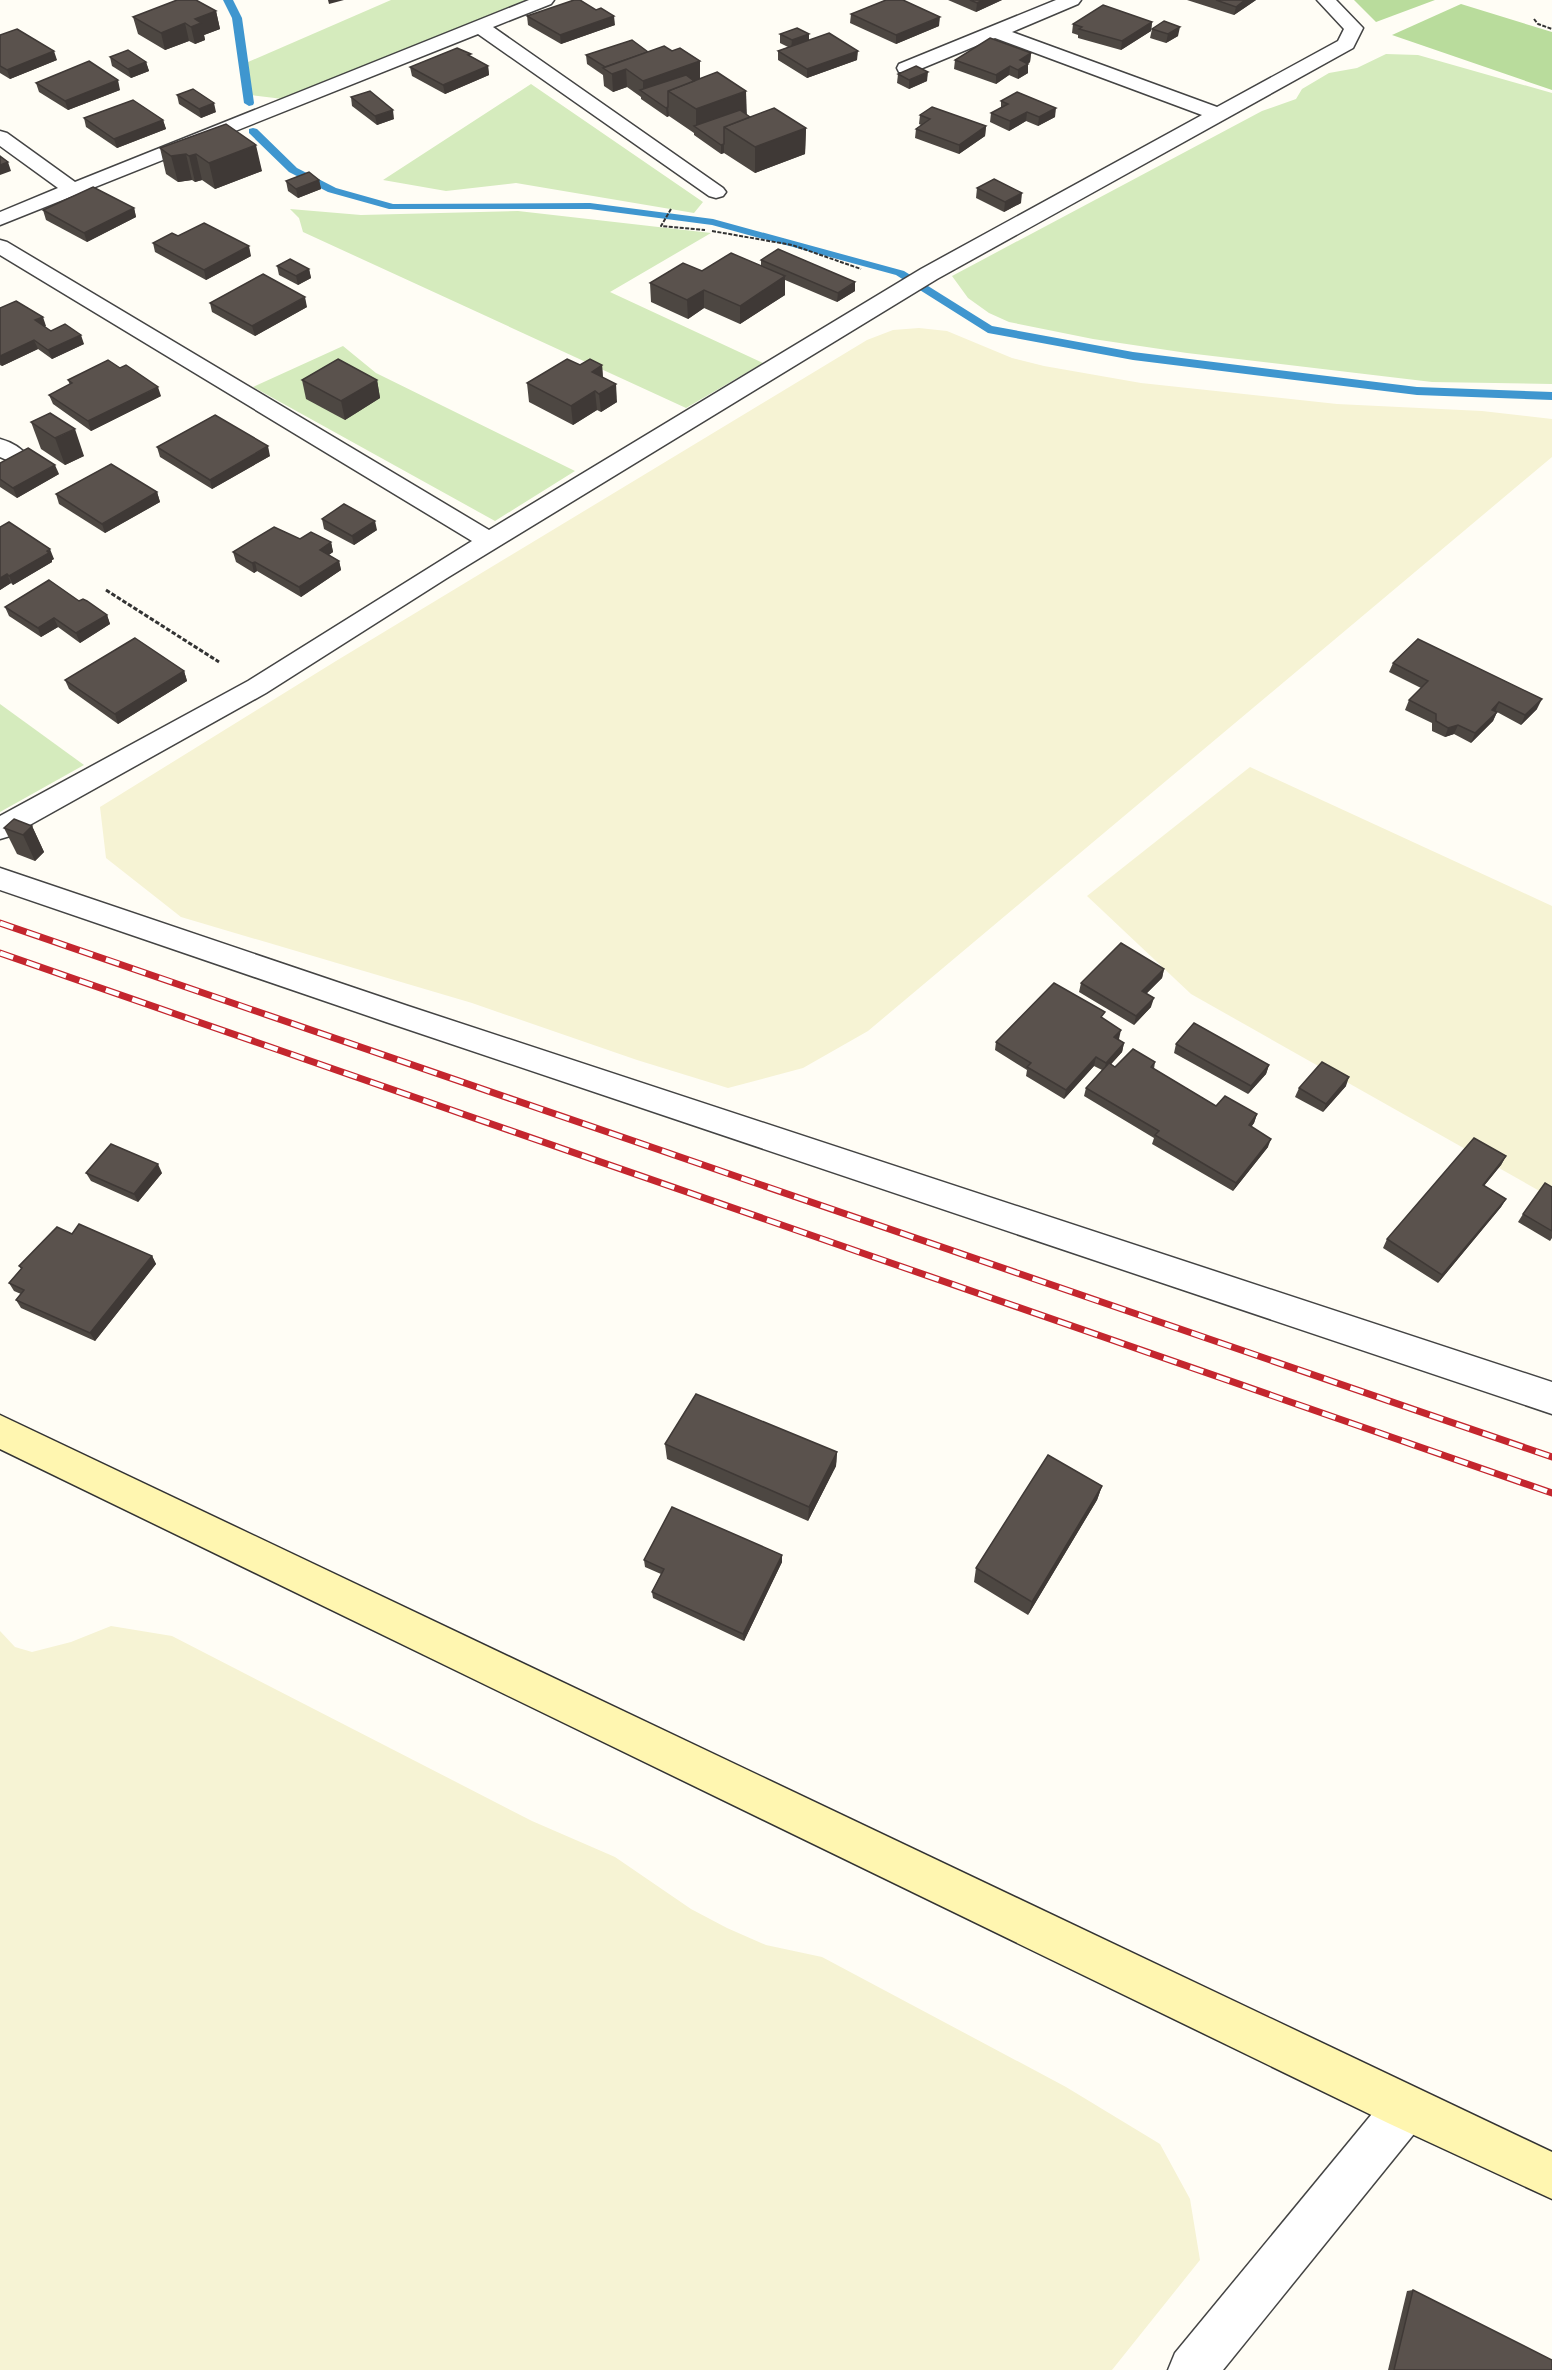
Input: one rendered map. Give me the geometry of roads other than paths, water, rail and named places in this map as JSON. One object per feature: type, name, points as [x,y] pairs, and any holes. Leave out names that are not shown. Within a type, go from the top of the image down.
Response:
[{"type":"main road","points":[[0,1431],[1406,2108],[1552,2176]]},
{"type":"street","points":[[0,219],[544,0]]},
{"type":"street","points":[[906,68],[1072,0]]},
{"type":"street","points":[[0,829],[257,687],[490,541],[930,274],[1346,44],[1354,28],[1326,0]]},
{"type":"street","points":[[479,26],[716,192]]},
{"type":"street","points":[[995,32],[1217,114]]},
{"type":"street","points":[[0,137],[72,189]]},
{"type":"street","points":[[0,246],[490,541]]},
{"type":"street","points":[[0,879],[420,1022],[1552,1398]]},
{"type":"street","points":[[1192,2370],[1406,2108]]},
{"type":"waterway","points":[[228,0],[237,18],[249,103]]},
{"type":"waterway","points":[[253,131],[293,170],[332,190],[393,207],[590,206],[713,222],[900,273],[988,329],[1133,356],[1417,391],[1552,396]]},
{"type":"railway","points":[[0,923],[1552,1457]]},
{"type":"railway","points":[[0,953],[1552,1493]]}]
